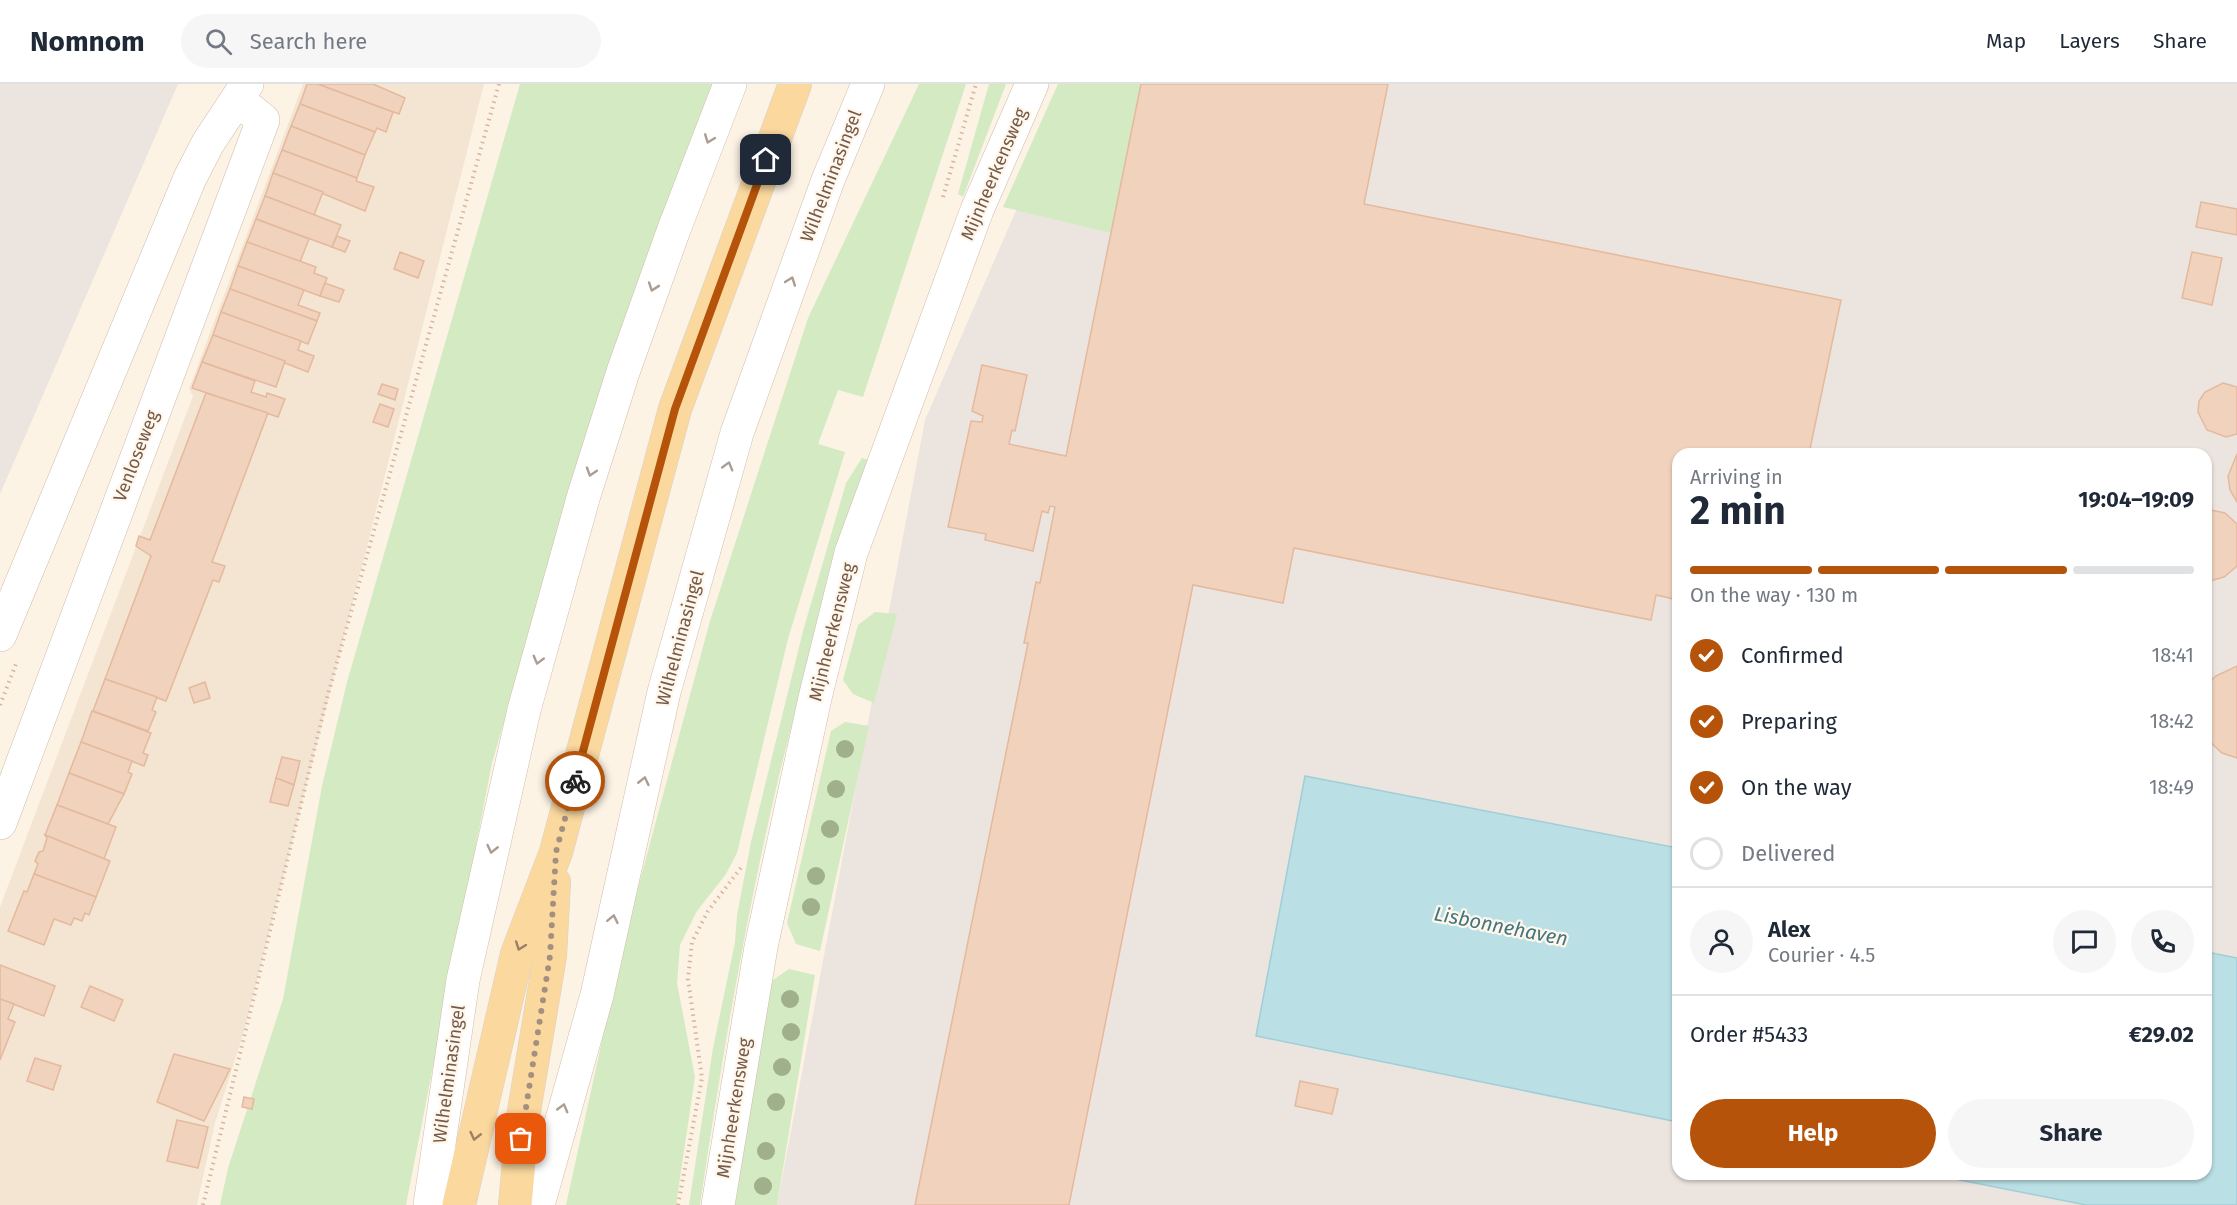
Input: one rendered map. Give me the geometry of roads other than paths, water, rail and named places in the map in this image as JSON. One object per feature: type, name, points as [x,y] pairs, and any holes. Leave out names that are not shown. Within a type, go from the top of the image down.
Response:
[{"type":"main road","name":"Wilhelminasingel","points":[[459,1205],[517,954],[556,852],[675,409],[795,84]]},
{"type":"main road","name":"Wilhelminasingel","points":[[515,1205],[523,1117],[550,956],[556,852]]},
{"type":"street","name":"Wilhelminasingel","points":[[430,1205],[463,980],[527,699],[584,495],[623,372],[673,232],[730,84]]},
{"type":"street","name":"Wilhelminasingel","points":[[538,1205],[597,995],[664,692],[737,433],[828,180],[868,84]]},
{"type":"street","name":"Mijnheerkensweg","points":[[718,1205],[761,947],[815,698],[851,553],[977,210],[1032,84]]},
{"type":"street","name":"Venloseweg","points":[[0,634],[190,178],[208,143],[242,92],[263,120],[0,822]]},
{"type":"water","name":"Lisbonnehaven","points":[[1305,776],[1672,847],[1672,1121],[1256,1036]]},
{"type":"water","points":[[2212,953],[2237,958],[2237,1205],[2086,1205],[1960,1180],[2212,1180]]}]
